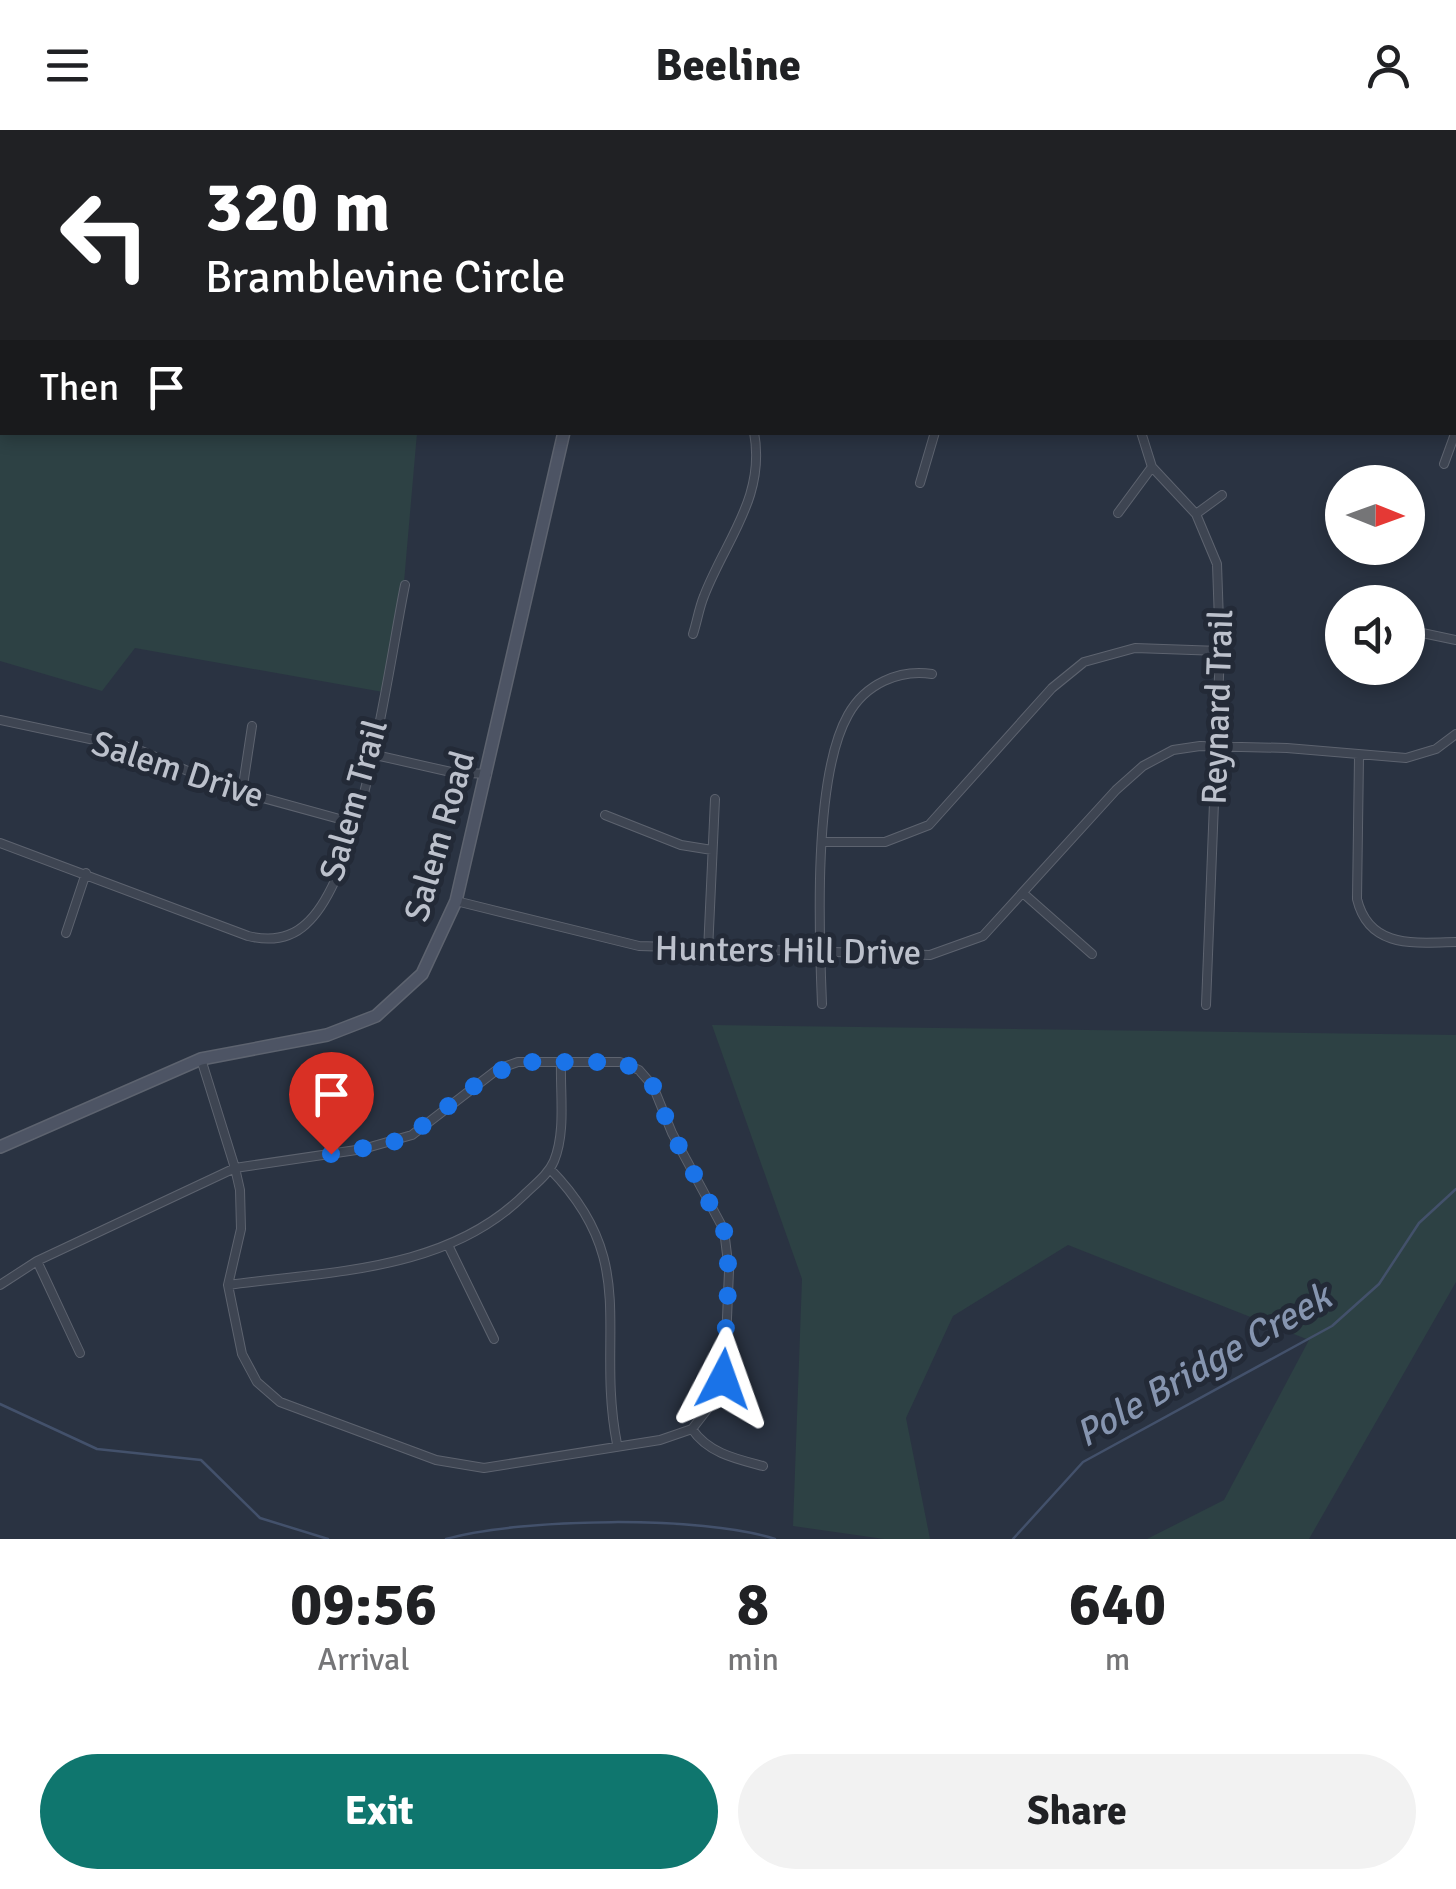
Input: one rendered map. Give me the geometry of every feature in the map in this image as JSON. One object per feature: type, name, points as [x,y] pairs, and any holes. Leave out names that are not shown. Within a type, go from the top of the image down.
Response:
[{"type":"street","name":"Salem Road","points":[[0,1147],[201,1059],[327,1036],[376,1016],[422,974],[456,902],[563,435]]},
{"type":"street","points":[[693,634],[702,598],[752,498],[758,455],[755,435]]},
{"type":"street","points":[[920,483],[934,435]]},
{"type":"street","name":"Reynard Trail","points":[[1142,435],[1152,467],[1196,514],[1218,564],[1220,651],[1206,1006]]},
{"type":"street","points":[[1444,464],[1454,435]]},
{"type":"street","points":[[1118,514],[1152,467]]},
{"type":"street","points":[[1196,514],[1222,495]]},
{"type":"street","name":"Salem Trail","points":[[0,842],[248,936],[279,938],[298,930],[314,916],[339,871],[354,823],[405,585]]},
{"type":"street","points":[[1425,634],[1456,640]]},
{"type":"street","points":[[824,842],[885,842],[929,826],[1052,688],[1094,658],[1134,648],[1220,651]]},
{"type":"street","points":[[822,1004],[820,954],[829,783],[847,716],[860,700],[895,674],[908,670],[932,674]]},
{"type":"street","name":"Salem Drive","points":[[0,720],[137,749],[242,792],[354,823]]},
{"type":"street","points":[[242,792],[252,726]]},
{"type":"street","name":"Hunters Hill Drive","points":[[456,902],[639,946],[920,956],[951,950],[983,936],[1142,766],[1173,750],[1217,747],[1416,757],[1456,734]]},
{"type":"street","points":[[371,754],[451,772],[487,774]]},
{"type":"street","points":[[1359,757],[1358,899],[1364,919],[1388,939],[1456,942]]},
{"type":"street","points":[[708,951],[715,799]]},
{"type":"street","points":[[605,815],[681,845],[712,850]]},
{"type":"street","points":[[66,934],[86,873]]},
{"type":"street","points":[[1024,894],[1092,954]]},
{"type":"street","points":[[0,1285],[37,1262],[235,1168],[391,1143],[434,1120],[498,1069],[518,1062],[620,1062],[647,1077],[721,1220],[729,1261],[723,1379],[716,1398],[692,1430],[660,1440],[473,1468],[436,1460],[289,1408],[264,1390],[246,1364],[228,1284],[242,1208],[235,1168],[201,1059]]},
{"type":"street","points":[[228,1284],[404,1260],[449,1246],[504,1212],[550,1169],[560,1132],[561,1062]]},
{"type":"street","points":[[550,1169],[574,1194],[607,1259],[609,1382],[616,1444]]},
{"type":"street","points":[[449,1246],[494,1339]]},
{"type":"street","points":[[37,1262],[80,1354]]},
{"type":"street","points":[[692,1430],[700,1442],[728,1457],[763,1466]]},
{"type":"green space","points":[[0,435],[417,435],[404,582],[383,692],[135,648],[102,691],[0,661]]},
{"type":"green space","points":[[712,1025],[1456,1035],[1456,1282],[1309,1539],[1147,1539],[1224,1500],[1309,1340],[1068,1245],[953,1316],[906,1418],[930,1539],[884,1539],[793,1526],[802,1279]]},
{"type":"waterway","name":"Pole Bridge Creek","points":[[1013,1539],[1083,1462],[1332,1326],[1379,1284],[1419,1223],[1456,1189]]},
{"type":"waterway","name":"Pole Bridge Creek","points":[[0,1404],[97,1449],[201,1460],[260,1518],[328,1539]]},
{"type":"waterway","name":"Pole Bridge Creek","points":[[446,1539],[518,1527],[611,1522],[704,1526],[775,1539]]},
{"type":"route","points":[[331,1154],[391,1143],[412,1134],[498,1069],[518,1062],[620,1062],[639,1070],[653,1086],[672,1133],[717,1210],[724,1230],[729,1272],[723,1379]]}]
